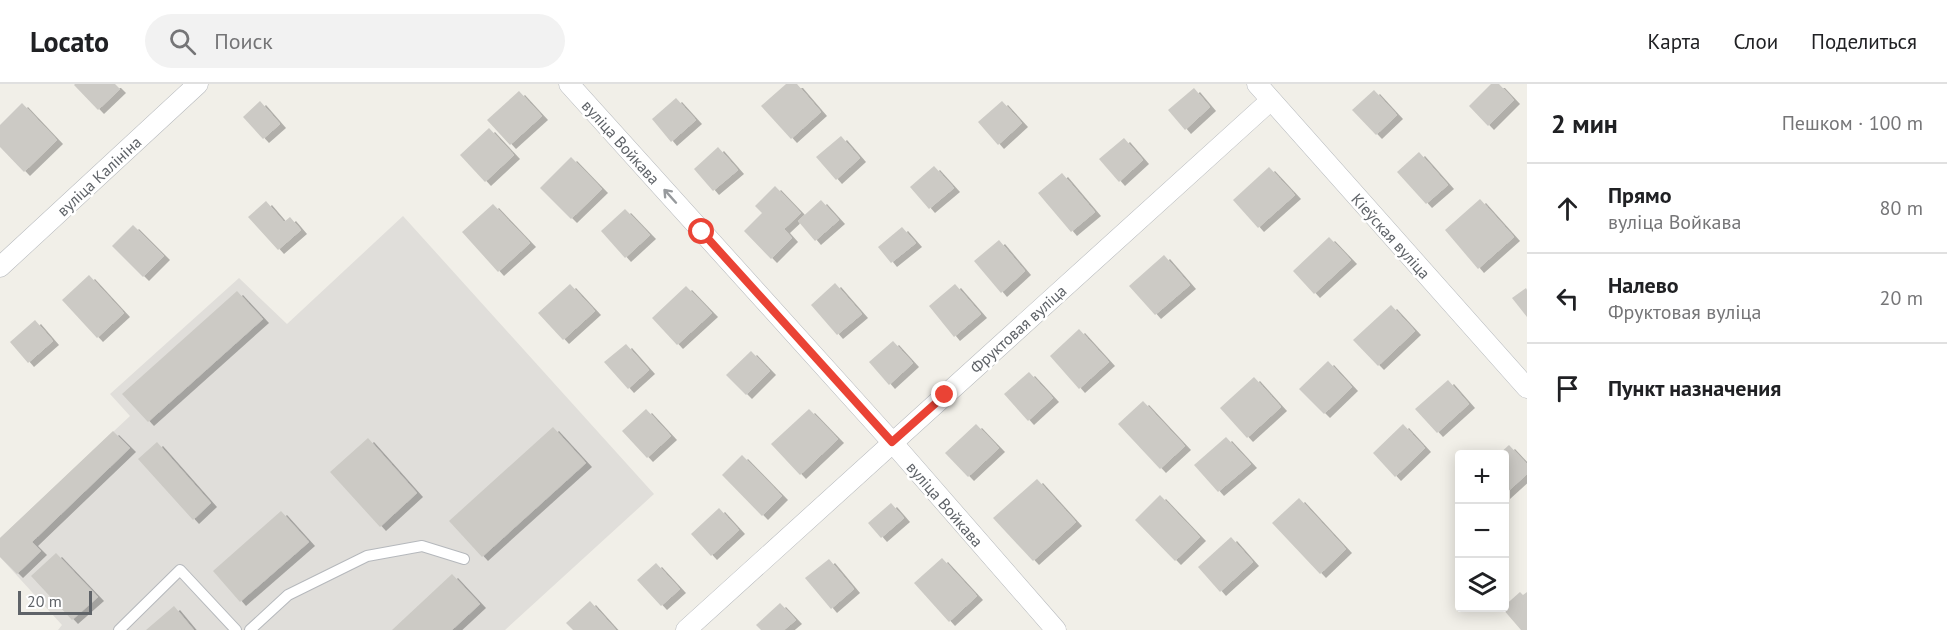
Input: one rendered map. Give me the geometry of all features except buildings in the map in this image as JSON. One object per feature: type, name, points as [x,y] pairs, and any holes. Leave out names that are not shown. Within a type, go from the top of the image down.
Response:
[{"type":"street","name":"вуліца Калініна","points":[[0,267],[198,84]]},
{"type":"street","name":"вуліца Войкава","points":[[569,84],[892,442],[1056,630]]},
{"type":"street","name":"Кіеўская вуліца","points":[[1257,84],[1527,388]]},
{"type":"street","name":"Фруктовая вуліца","points":[[686,630],[1270,101]]},
{"type":"lane","points":[[250,630],[288,595],[367,556],[422,546],[464,558]]},
{"type":"lane","points":[[119,630],[180,570],[236,630]]},
{"type":"shaded area","points":[[403,216],[654,494],[505,630],[58,630],[62,625],[0,557],[0,538],[130,416],[110,394],[239,278],[287,324]]},
{"type":"route","points":[[702,232],[892,442],[945,395]]}]
